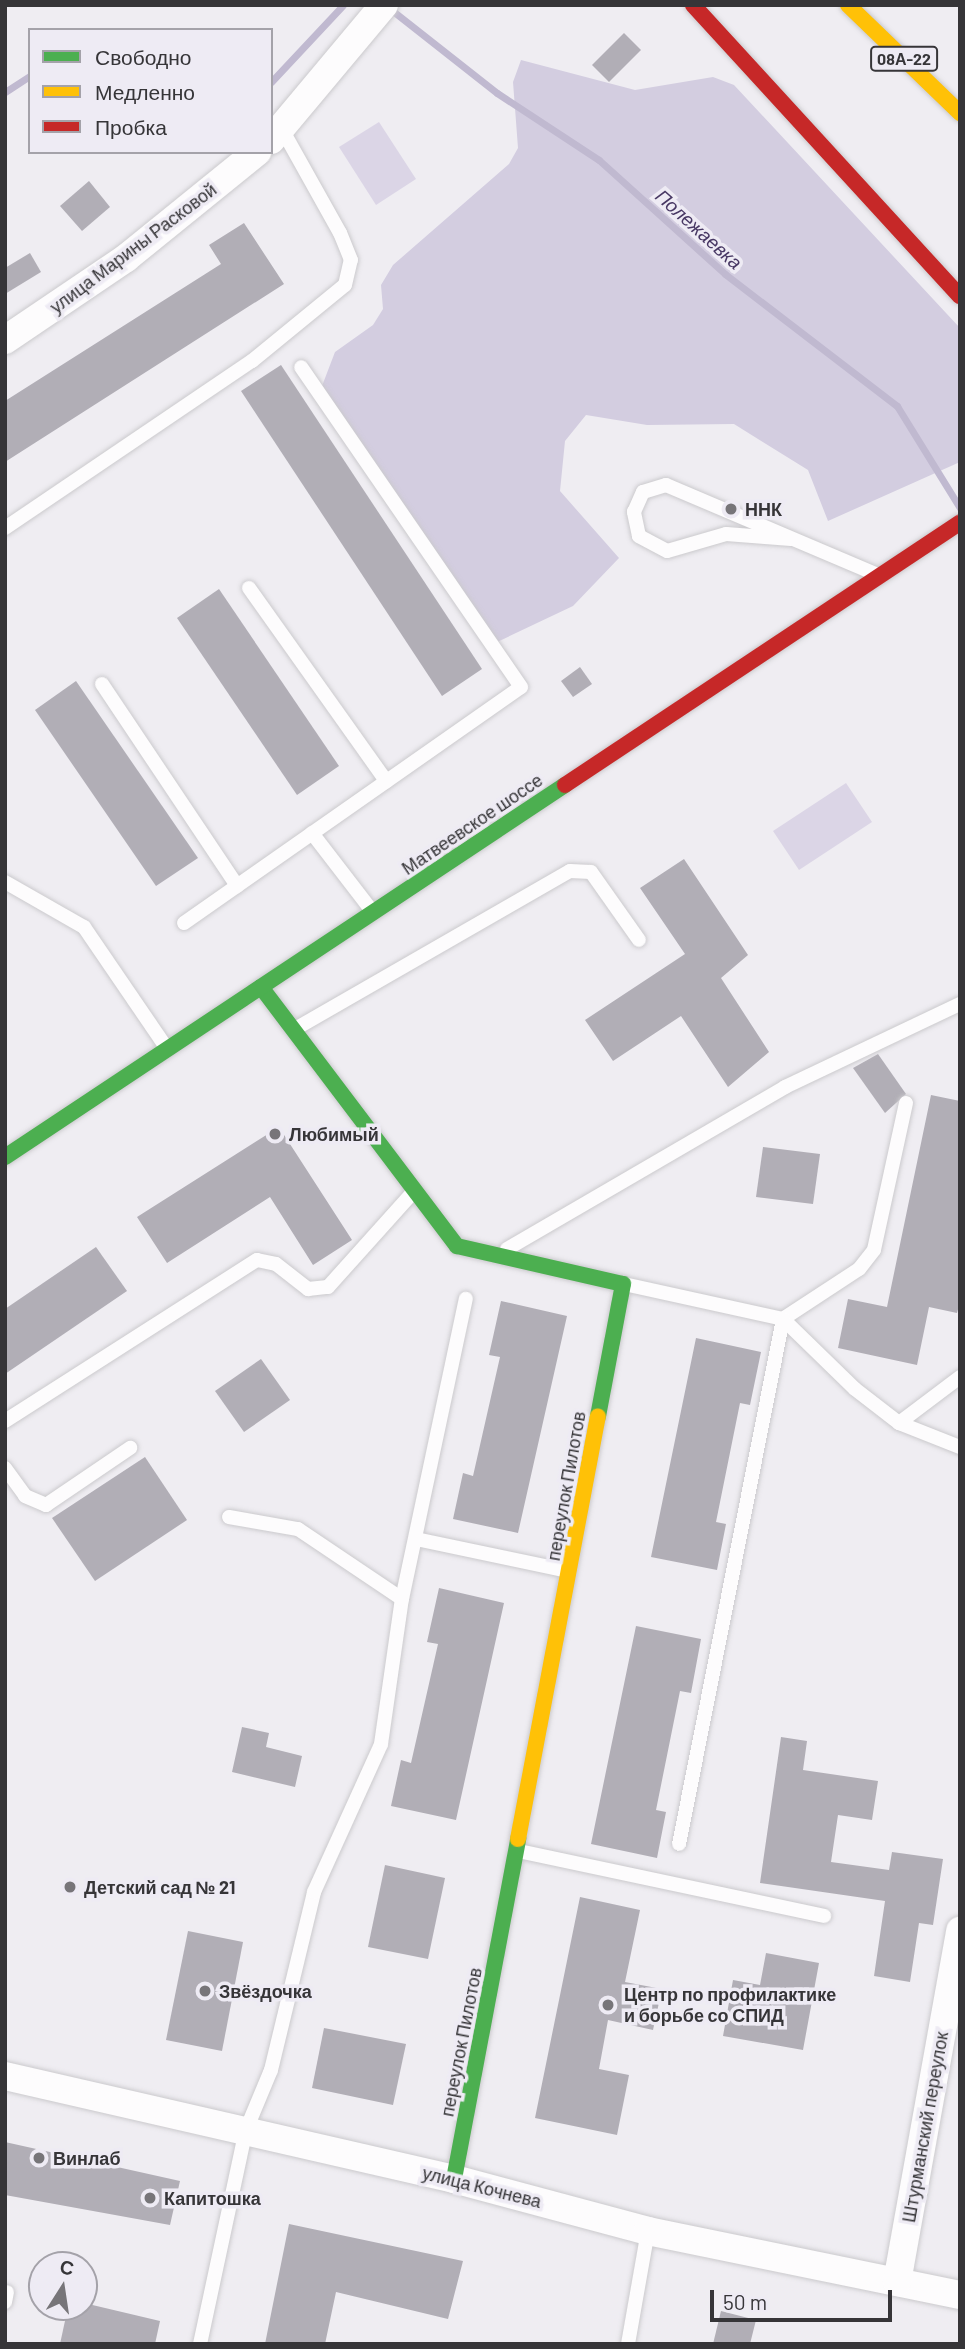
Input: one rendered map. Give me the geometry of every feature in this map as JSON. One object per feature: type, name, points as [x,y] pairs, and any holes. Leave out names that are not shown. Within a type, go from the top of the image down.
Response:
[{"type":"main road","points":[[693,5],[960,296]]},
{"type":"main road","name":"08А-22","points":[[848,5],[960,113]]},
{"type":"main road","name":"Матвеевское шоссе","points":[[5,1157],[960,523]]},
{"type":"main road","points":[[261,987],[457,1246],[622,1284]]},
{"type":"main road","name":"переулок Пилотов","points":[[454,2179],[622,1284]]},
{"type":"street","points":[[277,136],[380,10]]},
{"type":"street","name":"улица Марины Расковой","points":[[5,340],[145,243],[255,154]]},
{"type":"street","name":"Штурманский переулок","points":[[897,2282],[960,1931]]},
{"type":"street","name":"улица Кочнева","points":[[5,2076],[454,2179],[648,2231],[960,2295]]},
{"type":"lane","points":[[5,528],[252,361],[345,285],[351,260],[340,233],[277,136]]},
{"type":"lane","points":[[184,923],[521,687],[301,368]]},
{"type":"lane","points":[[791,539],[726,534],[667,551],[639,536],[634,512],[643,492],[666,485],[881,576]]},
{"type":"lane","points":[[250,588],[386,781]]},
{"type":"lane","points":[[102,684],[237,886]]},
{"type":"lane","points":[[312,833],[373,912]]},
{"type":"lane","points":[[293,1030],[570,871],[591,872],[639,940]]},
{"type":"lane","points":[[5,882],[84,927],[167,1049]]},
{"type":"lane","points":[[497,1255],[785,1087],[960,1004]]},
{"type":"lane","points":[[679,1844],[783,1319],[859,1269],[874,1250],[906,1103]]},
{"type":"lane","points":[[5,1421],[257,1260],[276,1264],[308,1289],[328,1287],[415,1190]]},
{"type":"lane","points":[[622,1284],[783,1319],[855,1389],[899,1423],[960,1447]]},
{"type":"lane","points":[[200,2344],[246,2130],[271,2070],[314,1892],[381,1744],[402,1599],[467,1299]]},
{"type":"lane","points":[[899,1423],[960,1377]]},
{"type":"lane","points":[[5,1468],[25,1496],[46,1505],[130,1448]]},
{"type":"lane","points":[[229,1517],[298,1529],[402,1599]]},
{"type":"lane","points":[[416,1539],[570,1572]]},
{"type":"lane","points":[[517,1850],[824,1916]]},
{"type":"lane","points":[[628,2344],[648,2231]]},
{"type":"shaded area","points":[[521,60],[635,90],[713,77],[734,85],[960,328],[960,462],[828,521],[808,470],[734,424],[647,425],[586,415],[565,441],[560,491],[619,558],[573,606],[495,643],[322,386],[335,352],[373,325],[383,309],[381,285],[393,265],[509,164],[518,148],[513,82]]},
{"type":"shaded area","points":[[379,122],[416,179],[376,205],[339,147]]},
{"type":"shaded area","points":[[846,783],[872,822],[799,870],[773,831]]},
{"type":"building","points":[[624,33],[641,50],[609,82],[592,65]]},
{"type":"building","points":[[89,181],[110,207],[82,231],[60,206]]},
{"type":"building","points":[[244,223],[284,284],[5,462],[5,401],[221,264],[209,245]]},
{"type":"building","points":[[30,253],[41,272],[5,294],[5,268]]},
{"type":"building","points":[[281,365],[482,669],[442,696],[241,391]]},
{"type":"building","points":[[219,589],[339,766],[297,795],[177,618]]},
{"type":"building","points":[[580,667],[592,684],[573,697],[561,681]]},
{"type":"building","points":[[76,681],[198,858],[156,886],[35,710]]},
{"type":"building","points":[[684,859],[748,955],[721,978],[769,1052],[728,1087],[681,1016],[613,1061],[585,1020],[685,954],[640,888]]},
{"type":"building","points":[[878,1054],[906,1094],[885,1113],[853,1068]]},
{"type":"building","points":[[931,1095],[960,1101],[960,1302],[957,1313],[929,1307],[917,1365],[838,1348],[848,1299],[887,1307]]},
{"type":"building","points":[[279,1127],[352,1240],[313,1265],[270,1197],[167,1263],[137,1217]]},
{"type":"building","points":[[763,1147],[820,1154],[813,1204],[756,1197]]},
{"type":"building","points":[[96,1247],[127,1291],[5,1374],[5,1309]]},
{"type":"building","points":[[501,1301],[567,1316],[518,1533],[453,1519],[463,1473],[473,1476],[500,1357],[489,1355]]},
{"type":"building","points":[[696,1338],[761,1352],[750,1405],[740,1403],[716,1522],[726,1524],[717,1570],[651,1557]]},
{"type":"building","points":[[261,1359],[290,1400],[244,1432],[215,1391]]},
{"type":"building","points":[[145,1457],[187,1520],[95,1581],[52,1518]]},
{"type":"building","points":[[439,1588],[504,1603],[456,1820],[391,1806],[401,1760],[411,1763],[438,1644],[427,1642]]},
{"type":"building","points":[[636,1626],[701,1639],[691,1693],[680,1691],[656,1810],[666,1812],[657,1858],[591,1844]]},
{"type":"building","points":[[242,1727],[269,1733],[266,1747],[302,1756],[295,1787],[232,1772]]},
{"type":"building","points":[[781,1737],[807,1741],[803,1770],[878,1781],[872,1820],[838,1815],[831,1862],[889,1870],[892,1852],[943,1859],[933,1925],[919,1923],[910,1982],[874,1976],[885,1901],[760,1883]]},
{"type":"building","points":[[385,1865],[445,1878],[428,1959],[368,1947]]},
{"type":"building","name":"Центр по профилактике и борьбе со СПИД","points":[[580,1897],[640,1910],[625,1982],[662,1989],[653,2030],[608,2020],[599,2069],[629,2075],[617,2135],[535,2118]]},
{"type":"building","name":"Звёздочка","points":[[188,1931],[243,1942],[222,2051],[166,2040]]},
{"type":"building","points":[[766,1953],[819,1963],[803,2050],[723,2036],[733,1980],[760,1985]]},
{"type":"building","points":[[324,2028],[406,2044],[393,2105],[312,2088]]},
{"type":"building","points":[[5,2142],[180,2181],[170,2225],[5,2195]]},
{"type":"building","points":[[289,2224],[463,2261],[448,2319],[336,2292],[325,2344],[265,2344]]},
{"type":"building","points":[[98,2306],[160,2321],[155,2344],[60,2344],[65,2321],[98,2321]]},
{"type":"building","points":[[721,2311],[756,2320],[750,2344],[713,2344]]},
{"type":"waterway","name":"Полежаевка","points":[[273,80],[343,5]]},
{"type":"waterway","name":"Полежаевка","points":[[389,8],[497,93],[599,160],[725,274],[897,406],[960,508]]},
{"type":"waterway","name":"Полежаевка","points":[[5,92],[28,77]]},
{"type":"traffic: fast","points":[[5,1157],[565,785]]},
{"type":"traffic: fast","points":[[261,987],[457,1246],[623,1284],[598,1416]]},
{"type":"traffic: fast","points":[[454,2179],[518,1839]]},
{"type":"traffic: slow","points":[[848,5],[960,113]]},
{"type":"traffic: slow","points":[[518,1839],[598,1416]]},
{"type":"traffic: jam","points":[[693,5],[960,296]]},
{"type":"traffic: jam","points":[[565,785],[960,523]]},
{"type":"place","name":"ННК","points":[[731,509]]},
{"type":"place","name":"Любимый","points":[[275,1134]]},
{"type":"place","name":"Детский сад № 21","points":[[70,1887]]},
{"type":"place","name":"Звёздочка","points":[[205,1991]]},
{"type":"place","name":"Центр по профилактике и борьбе со СПИД","points":[[608,2005]]},
{"type":"place","name":"Винлаб","points":[[39,2158]]},
{"type":"place","name":"Капитошка","points":[[150,2198]]}]
